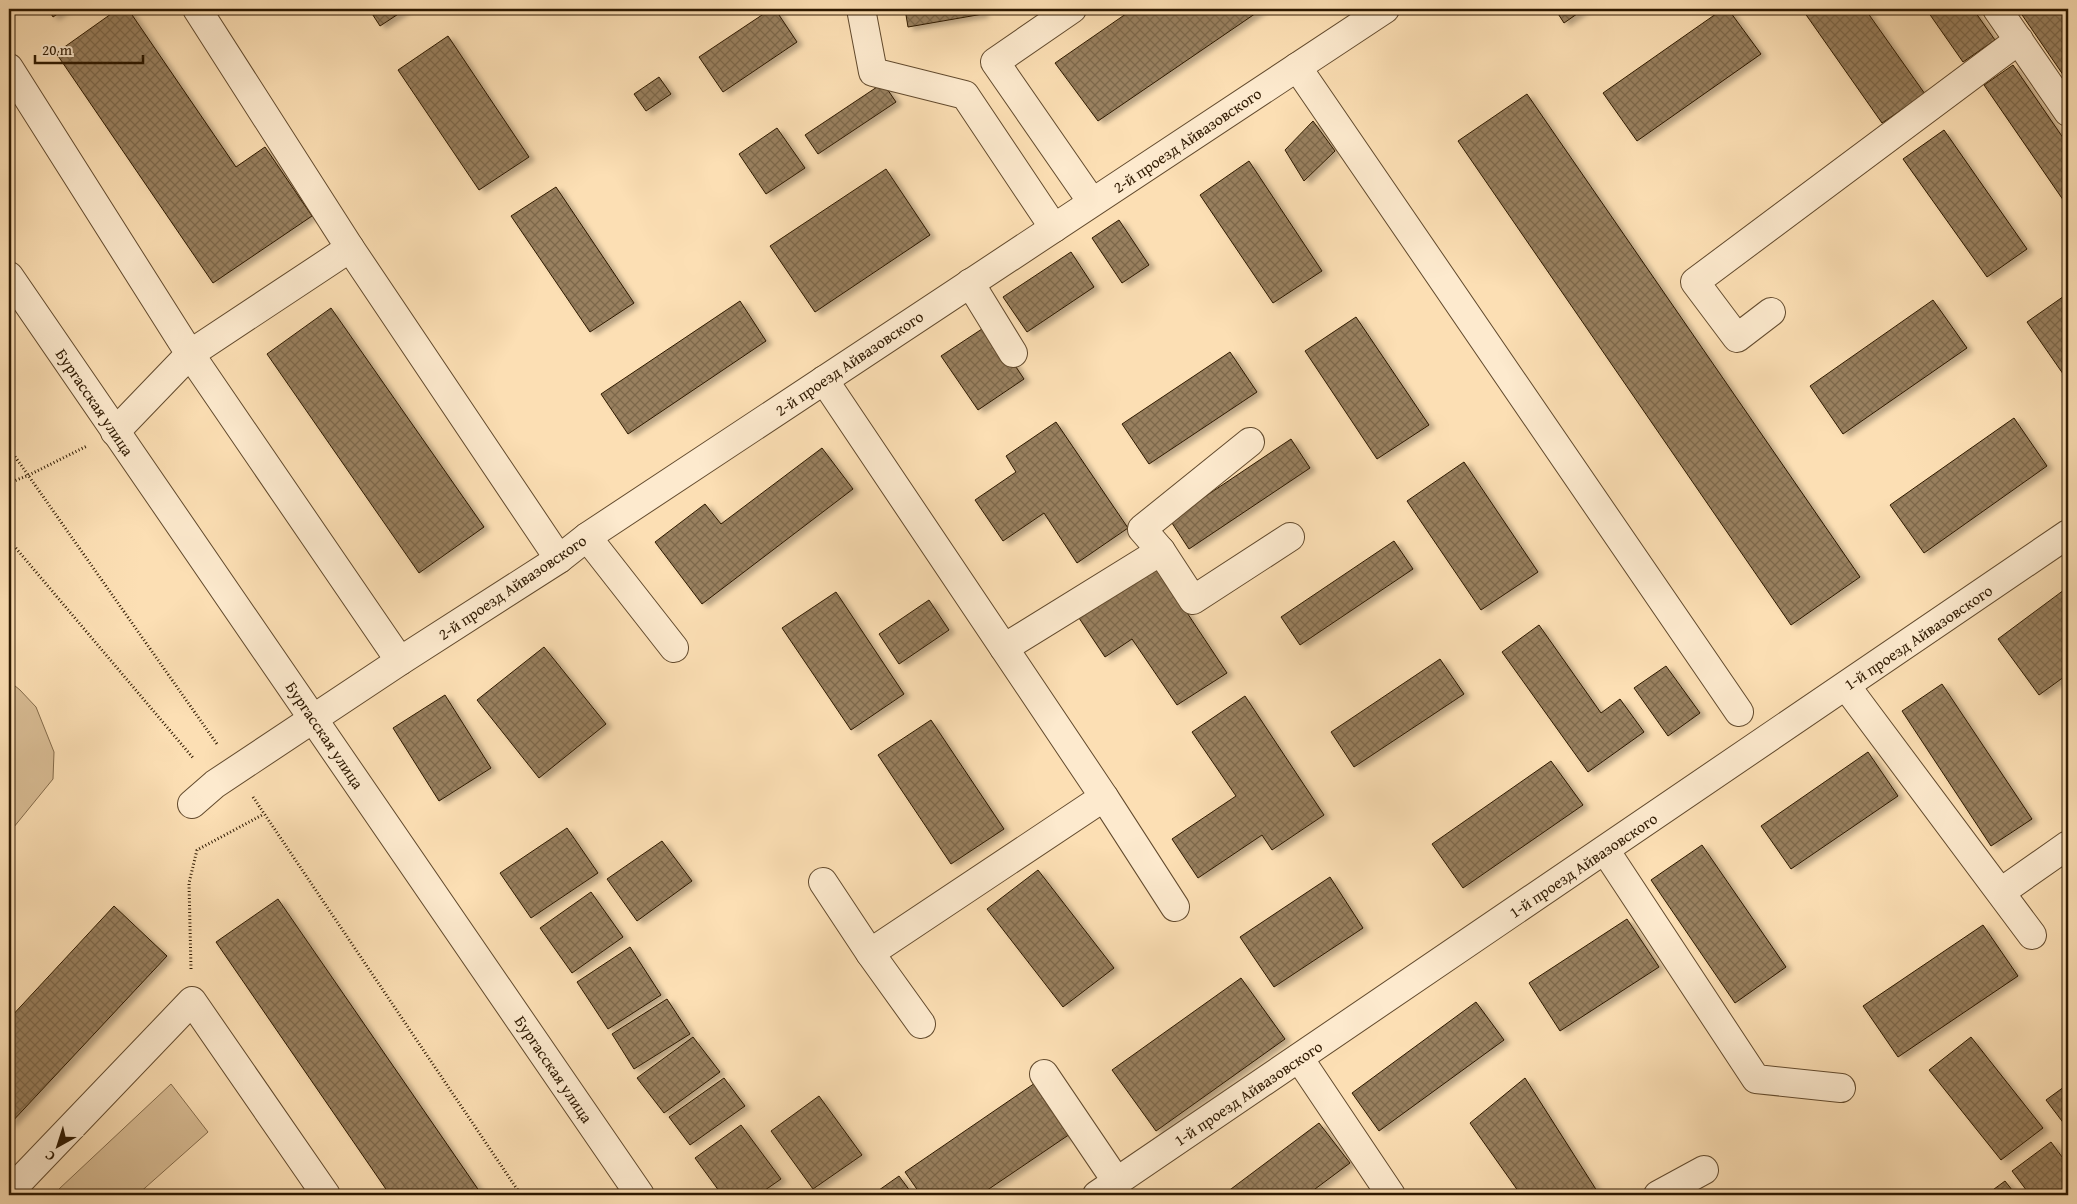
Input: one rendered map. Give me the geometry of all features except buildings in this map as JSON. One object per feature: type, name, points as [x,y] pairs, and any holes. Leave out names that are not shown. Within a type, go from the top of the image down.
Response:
[{"type":"street","points":[[196,9],[350,248],[559,559]]},
{"type":"street","points":[[861,9],[873,72],[965,95],[1054,228]]},
{"type":"street","points":[[1072,9],[995,62],[1092,202]]},
{"type":"street","name":"2-й проезд Айвазовского","points":[[192,804],[225,777],[559,559],[587,537],[1384,9]]},
{"type":"street","points":[[1997,9],[2068,112]]},
{"type":"street","points":[[1771,312],[1737,338],[1695,282],[2019,40]]},
{"type":"street","points":[[1297,67],[1739,712]]},
{"type":"street","points":[[9,68],[190,354],[400,661]]},
{"type":"street","points":[[116,432],[190,354],[350,248]]},
{"type":"street","name":"Бургасская улица","points":[[9,276],[640,1195]]},
{"type":"street","points":[[970,283],[1013,353]]},
{"type":"street","points":[[824,380],[1104,797],[1175,907]]},
{"type":"street","points":[[1250,442],[1142,529],[1193,600],[1290,537]]},
{"type":"street","name":"1-й проезд Айвазовского","points":[[1107,1189],[2068,534]]},
{"type":"street","points":[[587,537],[674,648]]},
{"type":"street","points":[[1004,648],[1160,552]]},
{"type":"street","points":[[1846,686],[2032,935]]},
{"type":"street","points":[[870,952],[1104,797]]},
{"type":"street","points":[[2001,892],[2068,845]]},
{"type":"street","points":[[1605,850],[1756,1079],[1841,1088]]},
{"type":"street","points":[[823,882],[920,1024]]},
{"type":"street","points":[[9,1192],[192,1001],[326,1195]]},
{"type":"street","points":[[1299,1058],[1391,1195]]},
{"type":"street","points":[[1044,1074],[1107,1189]]},
{"type":"street","points":[[1658,1195],[1704,1170]]},
{"type":"path","points":[[9,483],[116,432]]},
{"type":"path","points":[[9,448],[29,475],[225,777]]},
{"type":"path","points":[[9,540],[225,777],[264,814],[521,1195]]},
{"type":"path","points":[[192,1001],[189,883],[197,850],[264,814]]},
{"type":"shaded area","points":[[9,681],[36,707],[54,752],[53,779],[9,833]]},
{"type":"shaded area","points":[[171,1084],[208,1132],[137,1195],[65,1195],[59,1189]]}]
